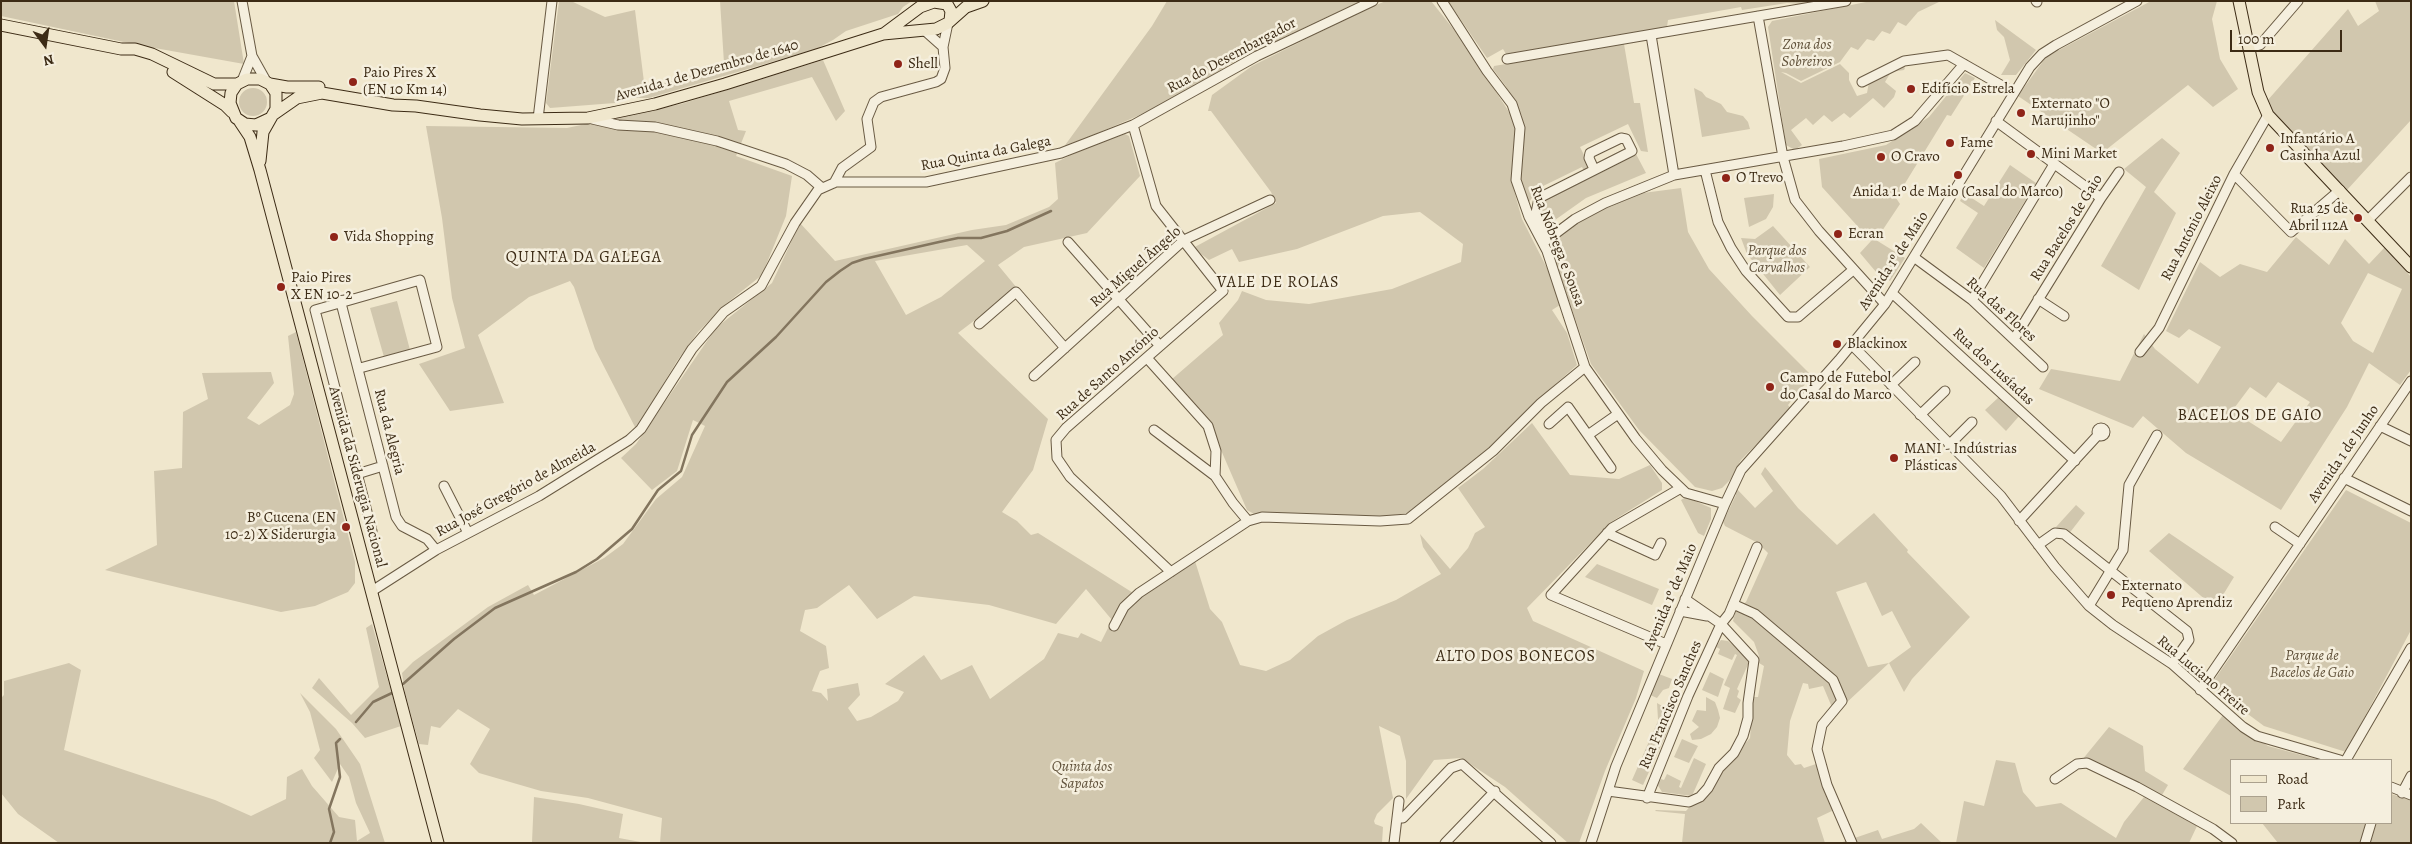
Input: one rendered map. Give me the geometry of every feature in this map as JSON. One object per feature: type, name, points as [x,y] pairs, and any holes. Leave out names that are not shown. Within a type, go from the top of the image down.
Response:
[{"type":"main road","points":[[966,7],[940,2],[928,3],[916,10],[914,23],[924,31],[936,29],[949,22],[966,7],[983,1]]},
{"type":"main road","points":[[2239,1],[2258,92],[2268,115],[2411,267]]},
{"type":"main road","points":[[946,3],[951,10],[949,22]]},
{"type":"main road","name":"Avenida 1 de Dezembro de 1640","points":[[883,34],[916,10]]},
{"type":"main road","points":[[1,25],[121,49],[161,64],[226,104],[237,118],[256,126],[272,116]]},
{"type":"main road","name":"Avenida 1 de Dezembro de 1640","points":[[272,116],[297,98],[322,93],[393,105],[416,106],[480,115],[538,119],[584,118],[681,96],[883,34],[924,31]]},
{"type":"main road","points":[[121,49],[135,49],[152,54],[214,84],[240,83],[253,78],[268,83],[277,98],[272,116],[263,132],[260,170]]},
{"type":"main road","points":[[237,118],[230,98],[240,83]]},
{"type":"main road","name":"Avenida 1 de Dezembro de 1640","points":[[268,83],[339,88],[395,99],[416,106]]},
{"type":"main road","name":"Avenida da Siderugia Nacional","points":[[237,118],[250,138],[260,170],[438,843]]},
{"type":"street","points":[[242,1],[252,56],[268,83]]},
{"type":"street","points":[[538,119],[552,1]]},
{"type":"street","name":"Rua do Desembargador","points":[[1133,125],[1257,56],[1373,1]]},
{"type":"street","name":"Rua Nóbrega e Sousa","points":[[1442,1],[1486,71],[1512,104],[1520,128],[1516,180],[1529,217],[1546,241],[1585,367],[1651,457],[1681,488]]},
{"type":"street","points":[[1507,59],[1846,1]]},
{"type":"street","points":[[2249,48],[2260,45],[2290,6],[2298,1]]},
{"type":"street","name":"Avenida 1º de Maio","points":[[1591,843],[1608,791],[1666,644],[1724,504],[1741,470],[1852,345],[1885,304],[2030,67],[2042,54],[2131,3]]},
{"type":"street","points":[[1758,16],[1783,157],[1797,204],[1885,304]]},
{"type":"street","points":[[834,183],[843,167],[871,147],[867,119],[874,102],[887,94],[936,82],[941,78],[946,68],[943,47],[949,22]]},
{"type":"street","points":[[924,31],[943,47]]},
{"type":"street","points":[[1651,35],[1674,175]]},
{"type":"street","points":[[1862,82],[1904,61],[1948,55],[2013,92]]},
{"type":"street","points":[[240,83],[252,56]]},
{"type":"street","points":[[1594,169],[1589,158],[1590,153],[1621,138],[1626,139],[1632,151],[1594,169],[1538,200],[1536,213],[1546,241],[1605,202],[1674,175],[1879,139],[1900,132],[1920,116],[1964,64]]},
{"type":"street","name":"Rua António Aleixo","points":[[2140,352],[2159,328],[2234,174],[2268,115]]},
{"type":"street","points":[[584,118],[618,125],[655,128],[717,141],[786,164],[808,175],[822,188]]},
{"type":"street","points":[[1996,121],[2101,198]]},
{"type":"street","points":[[1133,125],[1156,206],[1184,240]]},
{"type":"street","name":"Rua Quinta da Galega","points":[[822,188],[834,183],[926,182],[1061,154],[1133,125]]},
{"type":"street","points":[[1972,300],[2054,164]]},
{"type":"street","points":[[1705,170],[1718,222],[1730,248],[1746,272],[1788,317],[1798,317],[1854,270]]},
{"type":"street","name":"Rua Bacelos de Gaio","points":[[2014,339],[2119,172]]},
{"type":"street","points":[[2234,174],[2291,232],[2340,190]]},
{"type":"street","points":[[2368,220],[2411,176]]},
{"type":"street","name":"Rua José Gregório de Almeida","points":[[372,591],[436,550],[539,496],[610,453],[641,429],[692,349],[724,312],[761,286],[794,223],[818,190],[822,188]]},
{"type":"street","name":"Rua Miguel Ângelo","points":[[1034,376],[1184,240],[1270,200]]},
{"type":"street","name":"Rua de Santo António","points":[[1171,572],[1070,477],[1057,458],[1056,440],[1066,428],[1223,291],[1184,240]]},
{"type":"street","points":[[1068,242],[1160,346]]},
{"type":"street","name":"Rua das Flores","points":[[1914,258],[1972,300],[2043,367]]},
{"type":"street","points":[[360,368],[437,348],[420,280],[315,310],[372,531]]},
{"type":"street","points":[[979,324],[1016,292],[1065,348]]},
{"type":"street","name":"Rua dos Lusíadas","points":[[1892,293],[2075,461]]},
{"type":"street","name":"Rua Bacelos de Gaio","points":[[2038,299],[2064,316]]},
{"type":"street","name":"Rua da Alegria","points":[[341,303],[360,368],[383,466],[399,522],[427,539],[436,550]]},
{"type":"street","name":"Rua Luciano Freire","points":[[1852,345],[2000,496],[2089,606],[2113,625],[2172,664],[2243,727],[2257,736],[2337,759]]},
{"type":"street","points":[[1147,358],[1208,426],[1216,451],[1215,476]]},
{"type":"street","points":[[1891,385],[1915,362]]},
{"type":"street","points":[[1114,626],[1124,607],[1134,597],[1248,521],[1262,517],[1380,521],[1408,519],[1489,455],[1541,403],[1585,367]]},
{"type":"street","name":"Avenida 1 de Junho","points":[[2200,690],[2411,381]]},
{"type":"street","points":[[1920,415],[1945,391]]},
{"type":"street","points":[[1549,424],[1568,407],[1611,468]]},
{"type":"street","points":[[1588,435],[1618,414]]},
{"type":"street","points":[[1949,445],[1972,422]]},
{"type":"street","points":[[2380,426],[2411,441]]},
{"type":"street","points":[[1154,430],[1215,476],[1248,521]]},
{"type":"street","points":[[2019,520],[2098,435]]},
{"type":"street","points":[[2089,606],[2123,550],[2129,485],[2157,436]]},
{"type":"street","points":[[357,474],[383,466]]},
{"type":"street","points":[[2344,478],[2411,511]]},
{"type":"street","points":[[444,486],[468,533]]},
{"type":"street","points":[[1666,644],[1551,595],[1607,532],[1681,488],[1686,492],[1724,504]]},
{"type":"street","points":[[2275,527],[2300,544]]},
{"type":"street","points":[[1607,532],[1655,555],[1661,543]]},
{"type":"street","points":[[2038,545],[2049,536],[2059,532],[2189,634],[2190,640],[2172,664]]},
{"type":"street","name":"Rua Francisco Sanches","points":[[1647,798],[1717,621],[1733,604],[1757,547]]},
{"type":"street","points":[[1691,584],[1700,609]]},
{"type":"street","points":[[1608,791],[1647,798],[1690,802],[1700,797],[1719,768],[1734,754],[1743,736],[1748,718],[1748,703],[1754,660],[1717,621],[1685,600]]},
{"type":"street","points":[[1733,604],[1756,614],[1833,680],[1842,701],[1822,725],[1818,749],[1827,785],[1852,843]]},
{"type":"street","points":[[1680,611],[1717,621]]},
{"type":"street","points":[[2347,759],[2411,648]]},
{"type":"street","points":[[2055,779],[2077,764],[2087,763],[2146,792],[2212,829],[2232,843]]},
{"type":"street","points":[[1397,818],[1403,818],[1454,766],[1462,764],[1551,843]]},
{"type":"street","points":[[2392,787],[2406,794],[2411,776]]},
{"type":"street","points":[[1444,843],[1494,791]]},
{"type":"street","points":[[1394,843],[1399,801]]},
{"type":"street","points":[[2364,843],[2371,824]]},
{"type":"green space","points":[[1,1],[234,1],[244,64],[138,45],[1,16]]},
{"type":"green space","points":[[559,1],[571,1],[605,17],[635,10],[645,90],[724,63],[720,1],[912,1],[903,7],[898,14],[846,31],[816,49],[649,98],[636,98],[629,93],[624,93],[621,94],[621,102],[550,108],[546,103]]},
{"type":"green space","points":[[1167,1],[1361,1],[1240,58],[1163,105],[1063,148],[1152,26]]},
{"type":"green space","points":[[1386,1],[1431,1],[1463,41],[1511,115],[1516,129],[1513,187],[1522,219],[1551,276],[1560,305],[1552,310],[1567,333],[1577,365],[1532,405],[1487,451],[1412,512],[1389,516],[1254,514],[1247,510],[1211,427],[1171,380],[1223,335],[1219,323],[1238,300],[1242,291],[1266,300],[1309,304],[1392,289],[1461,262],[1463,244],[1420,212],[1383,216],[1297,249],[1239,262],[1232,249],[1209,260],[1193,248],[1276,203],[1271,192],[1211,111],[1208,111],[1212,95],[1252,66],[1366,9]]},
{"type":"green space","points":[[1448,1],[1817,1],[1800,4],[1787,3],[1742,10],[1741,7],[1668,20],[1667,27],[1506,54],[1503,49],[1487,58]]},
{"type":"green space","name":"Zona dos Sobreiros","points":[[1871,1],[1941,1],[1918,12],[1906,26],[1898,22],[1890,34],[1882,31],[1874,41],[1867,39],[1858,50],[1851,47],[1840,62],[1801,81],[1781,72],[1801,83],[1840,64],[1849,73],[1849,80],[1857,96],[1867,93],[1869,82],[1901,64],[1905,68],[1904,70],[1891,72],[1885,82],[1896,91],[1894,97],[1884,108],[1873,98],[1850,118],[1844,113],[1832,122],[1824,115],[1813,125],[1806,118],[1791,130],[1802,145],[1795,150],[1786,145],[1768,27],[1772,21]]},
{"type":"green space","points":[[2151,1],[2217,1],[2212,19],[2220,59],[2238,89],[2213,107],[2188,85],[2102,153],[2018,96],[2046,57]]},
{"type":"green space","points":[[2375,1],[2411,1],[2411,120],[2347,190],[2271,112],[2267,101],[2348,9],[2358,26],[2379,11]]},
{"type":"green space","points":[[1995,20],[2036,50],[2016,75],[2001,75],[2010,60],[2004,37],[1997,30]]},
{"type":"green space","points":[[1624,44],[1634,103],[1640,103],[1648,152],[1641,151],[1628,124],[1580,147],[1589,165],[1586,169],[1584,171],[1582,167],[1539,188],[1540,193],[1533,196],[1528,204],[1519,178],[1523,133],[1522,116],[1505,85],[1493,69],[1494,66]]},
{"type":"green space","points":[[823,60],[845,111],[836,121],[812,77],[729,101],[738,130],[746,131],[736,156],[792,176],[786,216],[762,275],[727,303],[698,332],[677,361],[636,429],[595,349],[574,287],[570,281],[529,297],[478,335],[504,403],[450,411],[419,364],[465,348],[452,298],[442,218],[426,126],[567,128],[681,104]]},
{"type":"green space","points":[[1965,73],[1975,78],[1951,116],[1947,115],[1896,198],[1900,204],[1876,240],[1905,258],[1890,281],[1876,272],[1860,253],[1871,241],[1822,187],[1819,159],[1886,145],[1929,117]]},
{"type":"green space","points":[[253,88],[263,92],[267,102],[263,112],[253,116],[243,112],[239,102],[243,92]]},
{"type":"green space","points":[[1694,88],[1702,92],[1706,97],[1721,104],[1727,112],[1743,116],[1748,122],[1750,129],[1702,137]]},
{"type":"green space","name":"Quinta dos Sapatos","points":[[1125,134],[1129,136],[1140,176],[1087,233],[1024,247],[998,265],[1017,288],[958,333],[1048,419],[1033,470],[1002,512],[1017,521],[1031,535],[1038,533],[1138,596],[1195,561],[1210,609],[1222,622],[1240,665],[1266,671],[1290,660],[1318,636],[1347,620],[1396,600],[1441,574],[1423,547],[1420,534],[1450,569],[1468,548],[1475,533],[1485,527],[1458,488],[1483,469],[1532,423],[1570,475],[1619,479],[1650,465],[1662,483],[1662,490],[1611,522],[1527,608],[1533,621],[1644,671],[1636,698],[1605,771],[1579,843],[1568,843],[1505,787],[1461,758],[1434,760],[1406,799],[1406,761],[1400,736],[1379,726],[1393,798],[1377,814],[1374,821],[1375,824],[1383,827],[1382,843],[660,843],[662,818],[588,798],[541,791],[479,773],[470,764],[490,729],[458,709],[440,728],[431,726],[428,745],[419,744],[405,693],[402,673],[413,662],[488,607],[528,585],[534,595],[604,558],[623,544],[656,499],[682,477],[705,426],[693,420],[677,471],[652,490],[621,458],[636,444],[716,328],[772,283],[800,223],[835,261],[972,230],[1006,225],[1049,207],[1058,199],[1055,163],[1083,149]],"holes":[[[967,245],[985,261],[941,297],[906,315],[875,261]],[[849,585],[877,619],[914,596],[989,605],[1056,624],[1086,589],[1112,620],[1101,642],[1081,633],[1078,638],[1058,633],[1044,659],[990,699],[972,665],[941,680],[924,655],[885,684],[904,692],[898,701],[871,717],[857,721],[848,708],[860,695],[858,683],[827,689],[828,701],[821,693],[812,691],[820,671],[829,668],[826,646],[800,631],[805,610],[817,608]]]},
{"type":"green space","points":[[2162,138],[2180,153],[2154,192],[2176,213],[2139,290],[2101,266],[2146,187],[2124,169]]},
{"type":"green space","points":[[1636,154],[1646,173],[1586,198],[1555,220],[1557,225],[1549,224],[1545,219],[1540,205],[1543,200]]},
{"type":"green space","points":[[2010,165],[2036,183],[1984,268],[1956,248],[1978,213],[1960,201],[1964,193],[1984,206]]},
{"type":"green space","points":[[1681,188],[1688,232],[1709,269],[1752,316],[1812,376],[1788,405],[1791,409],[1741,460],[1731,479],[1722,488],[1712,491],[1695,487],[1639,430],[1591,364],[1551,250],[1555,241],[1581,221],[1615,203],[1643,193]]},
{"type":"green space","points":[[1774,194],[1773,207],[1766,219],[1749,227],[1744,198]]},
{"type":"green space","name":"Parque dos Carvalhos","points":[[1773,226],[1810,267],[1780,295],[1747,254],[1741,238],[1755,239]]},
{"type":"green space","points":[[2296,237],[2329,265],[2345,239],[2369,264],[2385,247],[2411,277],[2411,370],[2400,385],[2369,363],[2347,407],[2281,510],[2186,453],[2143,416],[2133,428],[2039,389],[2051,369],[2120,381],[2144,334],[2155,349],[2198,384],[2221,347],[2189,329],[2179,338],[2166,331],[2200,262],[2220,277],[2240,264],[2267,272]],"holes":[[[2368,273],[2402,289],[2373,353],[2353,341],[2341,323]],[[2278,382],[2310,402],[2281,442],[2232,411],[2250,387],[2266,398]]]},
{"type":"green space","points":[[397,301],[410,350],[384,357],[370,308]]},
{"type":"green space","points":[[296,332],[355,562],[355,583],[348,592],[315,606],[281,612],[105,570],[157,545],[154,471],[182,468],[183,412],[208,399],[202,373],[271,372],[274,383],[247,418],[259,425],[290,405],[294,394],[288,336]]},
{"type":"green space","points":[[1999,397],[2020,415],[2006,431],[1985,410]]},
{"type":"green space","points":[[1765,467],[1798,508],[1837,545],[1874,513],[1908,550],[1907,552],[1970,617],[1912,679],[1904,692],[1889,663],[1844,705],[1831,705],[1823,686],[1809,689],[1808,684],[1803,683],[1790,721],[1787,755],[1795,765],[1801,764],[1804,768],[1816,764],[1834,810],[1817,818],[1825,843],[1682,843],[1685,814],[1655,811],[1686,811],[1750,738],[1753,697],[1758,697],[1764,666],[1759,663],[1759,656],[1754,642],[1733,621],[1736,610],[1746,602],[1768,553],[1758,543],[1725,526],[1723,522],[1736,495],[1733,492],[1736,488],[1755,508],[1773,491],[1761,474]],"holes":[[[1866,582],[1882,616],[1892,611],[1911,647],[1889,663],[1868,667],[1836,592]]]},
{"type":"green space","name":"Parque de Bacelos de Gaio","points":[[2346,490],[2411,523],[2411,630],[2346,752],[2264,726],[2210,686]]},
{"type":"green space","points":[[1686,497],[1711,508],[1711,519],[1704,536],[1698,533],[1681,500]]},
{"type":"green space","points":[[2076,505],[2085,513],[2068,535],[2056,527]]},
{"type":"green space","points":[[2169,533],[2234,577],[2215,608],[2149,551]]},
{"type":"green space","points":[[1597,564],[1659,589],[1652,605],[1585,577]]},
{"type":"green space","points":[[372,624],[401,726],[365,738],[352,723],[312,688],[319,678],[351,715],[379,687],[366,628]]},
{"type":"green space","points":[[1721,640],[1728,641],[1750,660],[1737,689],[1739,691],[1737,697],[1741,700],[1735,713],[1723,709],[1730,688],[1724,685],[1737,655],[1735,654],[1732,660],[1718,654],[1720,649],[1716,647]]},
{"type":"green space","points":[[69,663],[81,670],[64,750],[215,800],[251,816],[286,799],[287,777],[302,769],[312,786],[339,817],[355,820],[357,841],[370,833],[356,803],[349,777],[340,764],[332,782],[314,758],[320,750],[310,712],[300,693],[336,729],[360,764],[385,843],[59,843],[18,814],[1,793],[1,698],[4,695],[4,681]]},
{"type":"green space","points":[[1710,672],[1724,679],[1718,697],[1702,690]]},
{"type":"green space","points":[[1659,674],[1672,679],[1669,688],[1663,690],[1657,698],[1650,695]]},
{"type":"green space","points":[[1706,697],[1715,702],[1720,718],[1717,727],[1711,734],[1701,739],[1692,740],[1690,734],[1699,727],[1692,721],[1697,710],[1706,711]]},
{"type":"green space","points":[[1657,703],[1669,710],[1664,723],[1670,726],[1643,785],[1632,780],[1658,721],[1661,721],[1658,719]]},
{"type":"green space","points":[[2223,715],[2268,746],[2316,759],[2230,759],[2230,795],[2183,769]]},
{"type":"green space","points":[[2109,727],[2143,746],[2145,771],[2168,785],[2162,795],[2082,760]]},
{"type":"green space","points":[[1682,739],[1698,746],[1689,763],[1674,757]]},
{"type":"green space","points":[[1694,758],[1706,764],[1692,796],[1662,792],[1657,784],[1661,779],[1664,780],[1667,774],[1681,781],[1679,787],[1681,788]]},
{"type":"green space","points":[[1996,760],[2015,763],[2023,792],[2036,807],[2061,803],[2116,838],[2124,822],[2144,797],[2197,826],[2189,843],[1956,843],[1964,801],[1984,806]]},
{"type":"green space","points":[[2392,794],[2411,800],[2411,843],[2368,843],[2373,826],[2376,824],[2392,824]]},
{"type":"green space","points":[[534,797],[579,804],[623,814],[619,838],[646,843],[529,843],[532,842]]},
{"type":"green space","points":[[1921,823],[1942,843],[1840,843],[1878,830],[1882,839],[1914,829]]},
{"type":"green space","points":[[2263,824],[2367,824],[2361,843],[2278,843]]},
{"type":"waterway","points":[[403,684],[454,639],[495,608],[576,572],[597,559],[632,529],[658,490],[681,471],[692,435],[727,382],[776,337],[826,282],[840,271],[852,263],[864,259],[958,238],[981,238],[1007,231],[1051,211]]},
{"type":"waterway","points":[[356,722],[373,702],[392,693]]},
{"type":"waterway","points":[[330,843],[334,832],[329,809],[340,777],[336,743],[340,739]]},
{"type":"place","name":"Shell","points":[[898,64]]},
{"type":"place","name":"Paio Pires X (EN 10 Km 14)","points":[[353,82]]},
{"type":"place","name":"Edifício Estrela","points":[[1911,89]]},
{"type":"place","name":"Externato \"O Marujinho\"","points":[[2021,113]]},
{"type":"place","name":"Fame","points":[[1950,143]]},
{"type":"place","name":"Infantário A Casinha Azul","points":[[2270,148]]},
{"type":"place","name":"Mini Market","points":[[2031,154]]},
{"type":"place","name":"O Cravo","points":[[1881,157]]},
{"type":"place","name":"Anida 1.º de Maio (Casal do Marco)","points":[[1958,175]]},
{"type":"place","name":"O Trevo","points":[[1726,178]]},
{"type":"place","name":"Rua 25 de Abril 112A","points":[[2358,218]]},
{"type":"place","name":"Ecran","points":[[1838,234]]},
{"type":"place","name":"Vida Shopping","points":[[334,237]]},
{"type":"place","name":"Paio Pires X EN 10-2","points":[[281,287]]},
{"type":"place","name":"Blackinox","points":[[1837,344]]},
{"type":"place","name":"Campo de Futebol do Casal do Marco","points":[[1770,387]]},
{"type":"place","name":"MANI - Indústrias Plásticas","points":[[1894,458]]},
{"type":"place","name":"Bº Cucena (EN 10-2) X Siderurgia","points":[[346,527]]},
{"type":"place","name":"Externato Pequeno Aprendiz","points":[[2111,595]]},
{"type":"district","name":"QUINTA DA GALEGA","points":[[584,258]]},
{"type":"district","name":"VALE DE ROLAS","points":[[1278,283]]},
{"type":"district","name":"BACELOS DE GAIO","points":[[2250,416]]},
{"type":"district","name":"ALTO DOS BONECOS","points":[[1516,657]]}]
